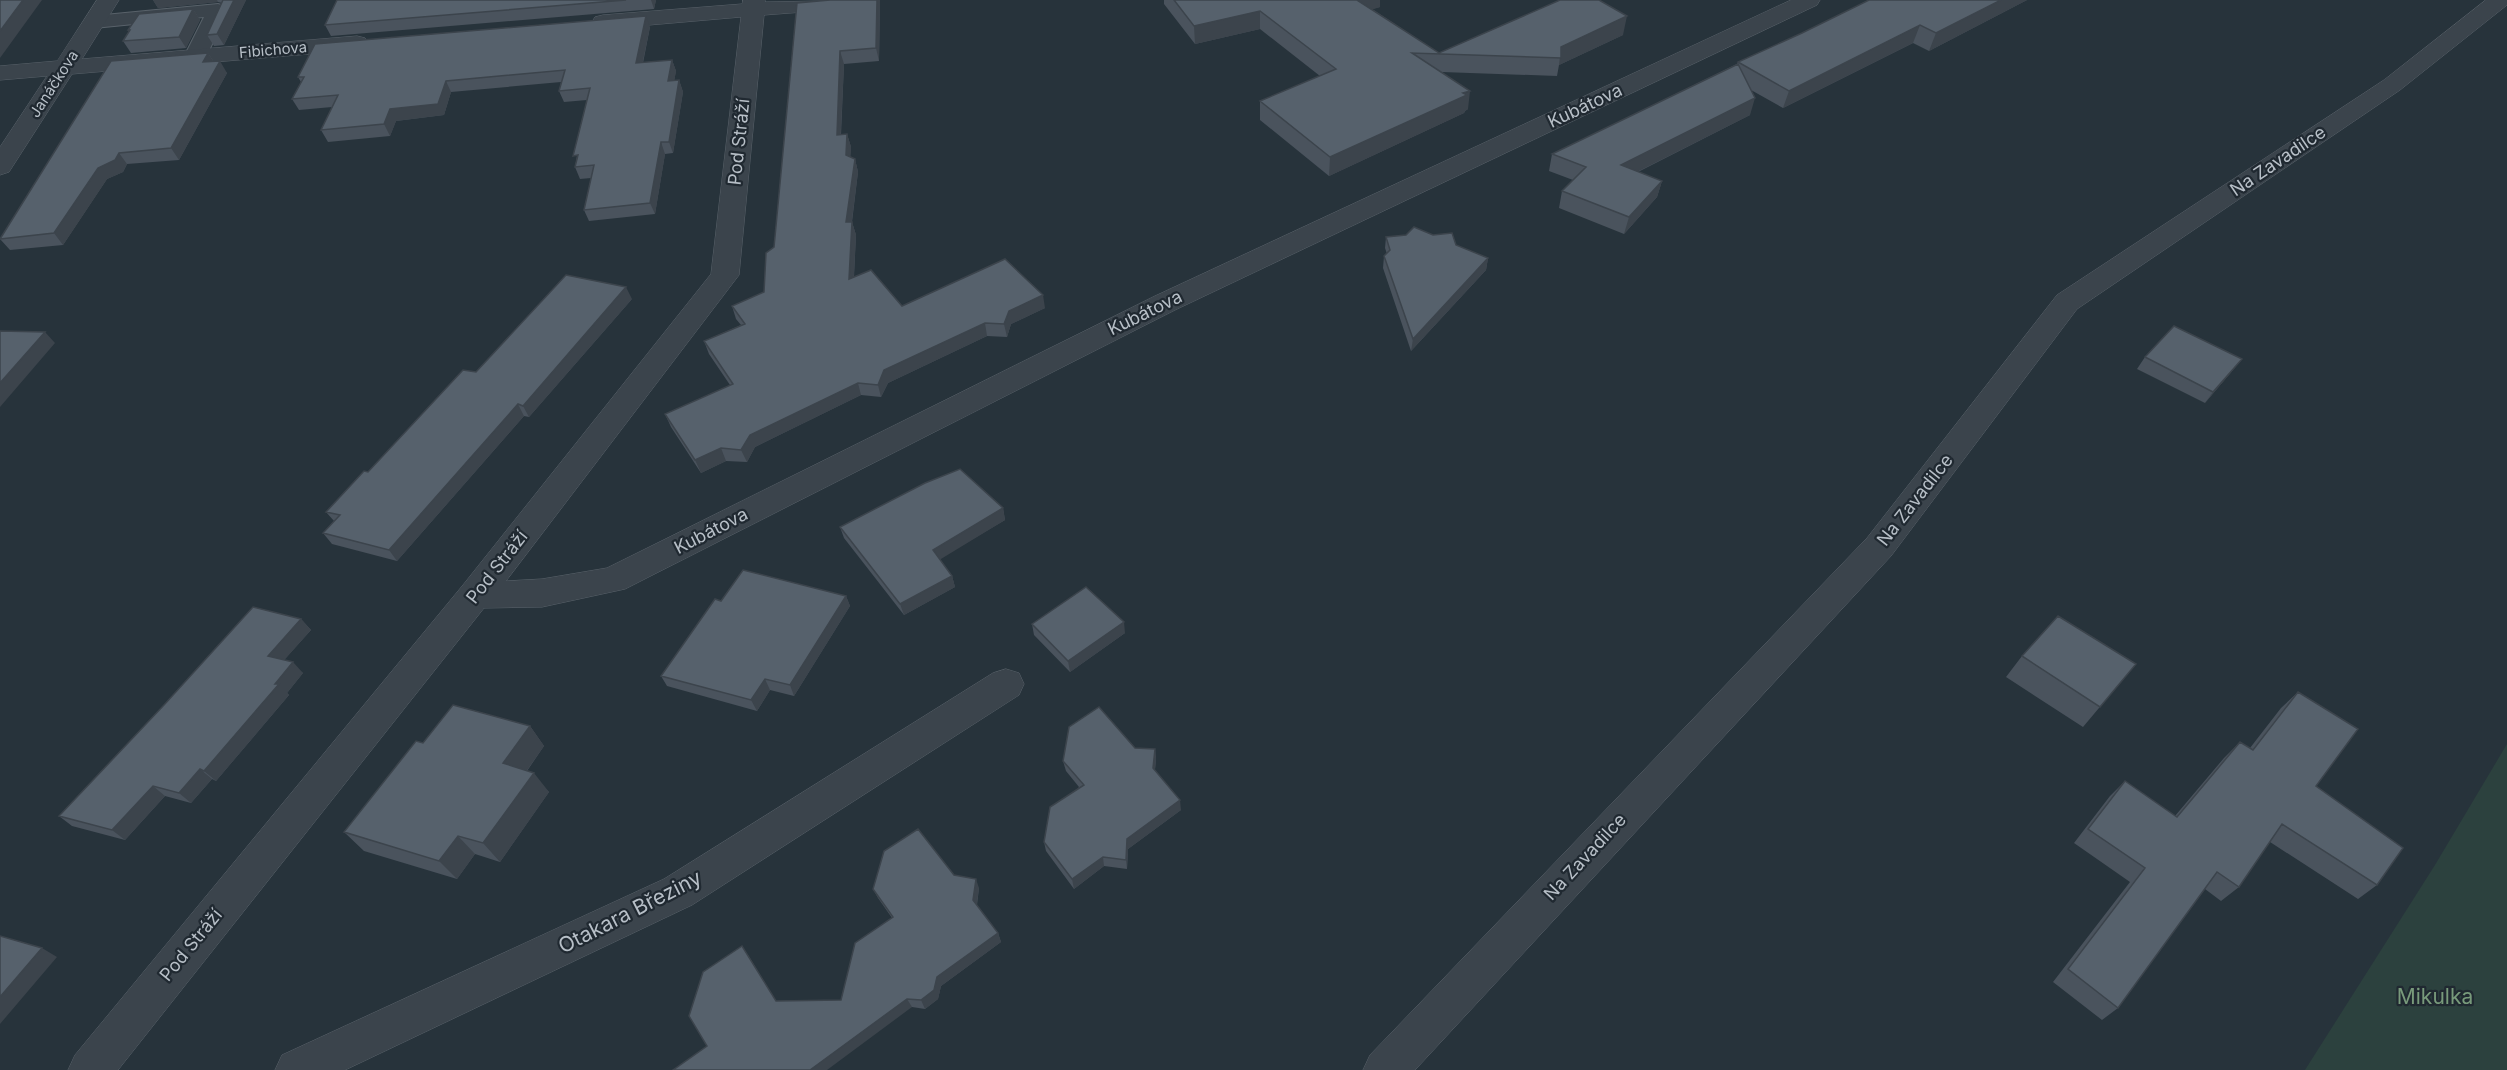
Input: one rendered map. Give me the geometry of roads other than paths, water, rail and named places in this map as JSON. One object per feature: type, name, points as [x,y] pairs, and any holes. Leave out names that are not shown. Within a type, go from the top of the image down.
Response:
[{"type":"street","name":"Janáčkova","points":[[0,167],[108,0]]},
{"type":"street","points":[[584,24],[753,5],[868,0]]},
{"type":"street","name":"Kubátova","points":[[475,595],[542,593],[613,580],[1165,303],[1809,0]]},
{"type":"street","name":"Na Zavadilce","points":[[1385,1070],[1879,547],[2067,302],[2392,85],[2500,0]]},
{"type":"street","name":"Pod Stráží","points":[[90,1070],[475,595],[725,275],[753,5]]},
{"type":"street","name":"Fibichova","points":[[0,73],[384,41]]},
{"type":"street","name":"Otakara Březiny","points":[[297,1070],[678,892],[1006,684]]},
{"type":"lane","points":[[94,22],[218,10],[195,57]]},
{"type":"park label","name":"Mikulka","points":[[2435,997]]}]
